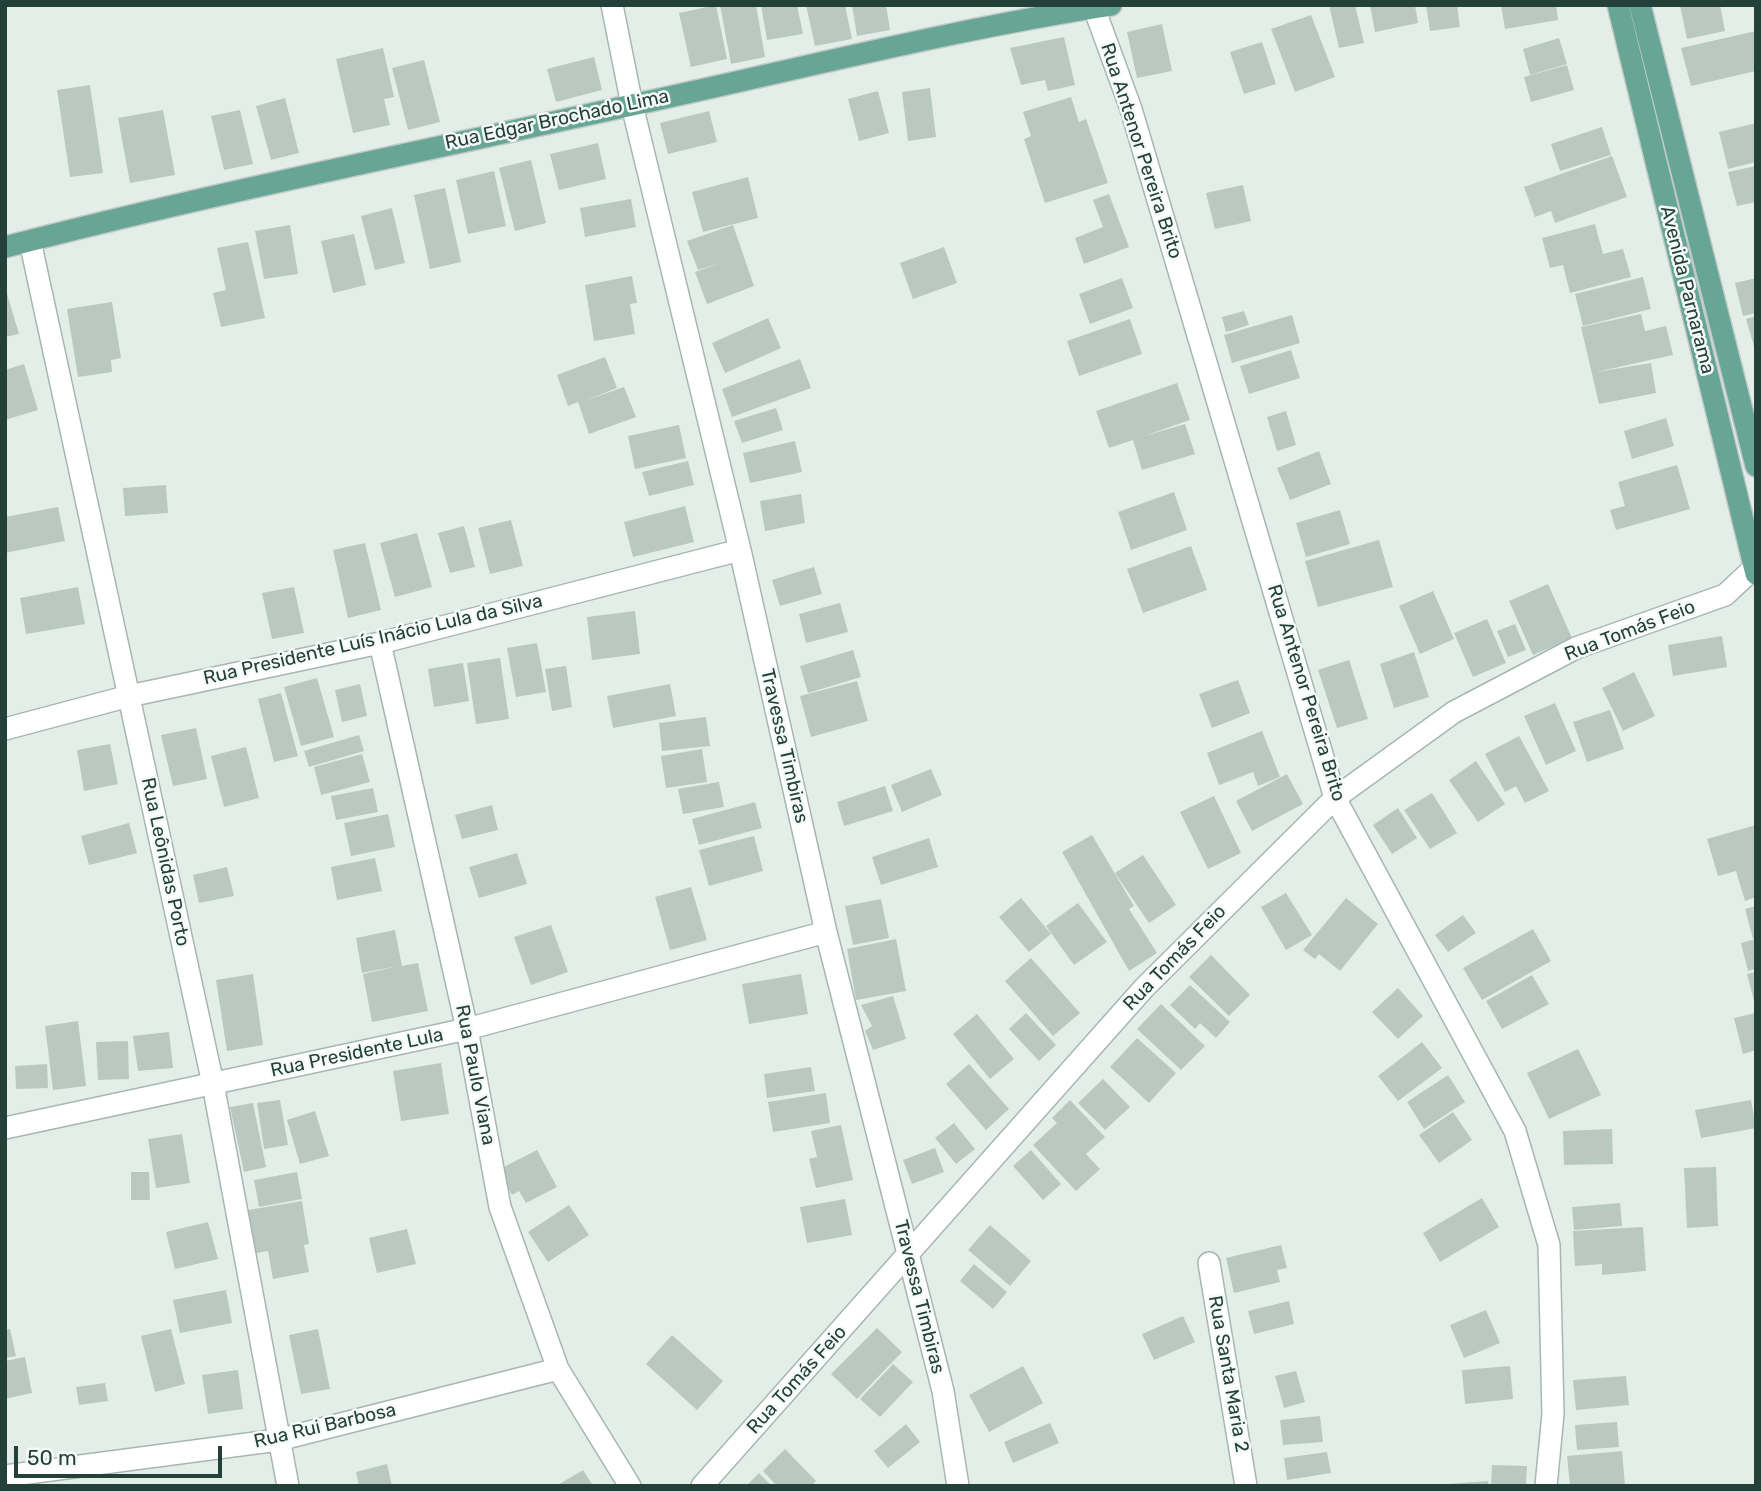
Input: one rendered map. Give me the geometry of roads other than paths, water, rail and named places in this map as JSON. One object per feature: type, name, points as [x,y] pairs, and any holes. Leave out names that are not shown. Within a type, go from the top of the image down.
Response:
[{"type":"main road","name":"Avenida Parnarama","points":[[1618,5],[1750,521],[1755,571]]},
{"type":"main road","name":"Avenida Parnarama","points":[[1640,5],[1756,466]]},
{"type":"main road","name":"Rua Edgar Brochado Lima","points":[[5,247],[426,148],[632,105],[877,49],[1099,6]]},
{"type":"street","name":"Travessa Timbiras","points":[[612,5],[632,105],[740,550],[826,932],[943,1391],[958,1486]]},
{"type":"street","name":"Rua Antenor Pereira Brito","points":[[1099,6],[1335,798],[1515,1131],[1549,1245],[1553,1414],[1546,1486]]},
{"type":"street","name":"Rua Leônidas Porto","points":[[30,241],[213,1084],[288,1486]]},
{"type":"street","name":"Rua Presidente Luís Inácio Lula da Silva","points":[[5,729],[129,696],[380,643],[740,550]]},
{"type":"street","name":"Rua Tomás Feio","points":[[702,1486],[1144,988],[1335,798],[1454,712],[1576,648],[1726,595],[1755,571]]},
{"type":"street","name":"Rua Paulo Viana","points":[[380,643],[467,1029],[500,1207],[558,1369],[630,1486]]},
{"type":"street","name":"Rua Presidente Lula","points":[[5,1128],[467,1029],[826,932]]},
{"type":"street","name":"Rua Santa Maria 2","points":[[1209,1263],[1247,1486]]},
{"type":"street","name":"Rua Rui Barbosa","points":[[5,1476],[278,1440],[558,1369]]}]
